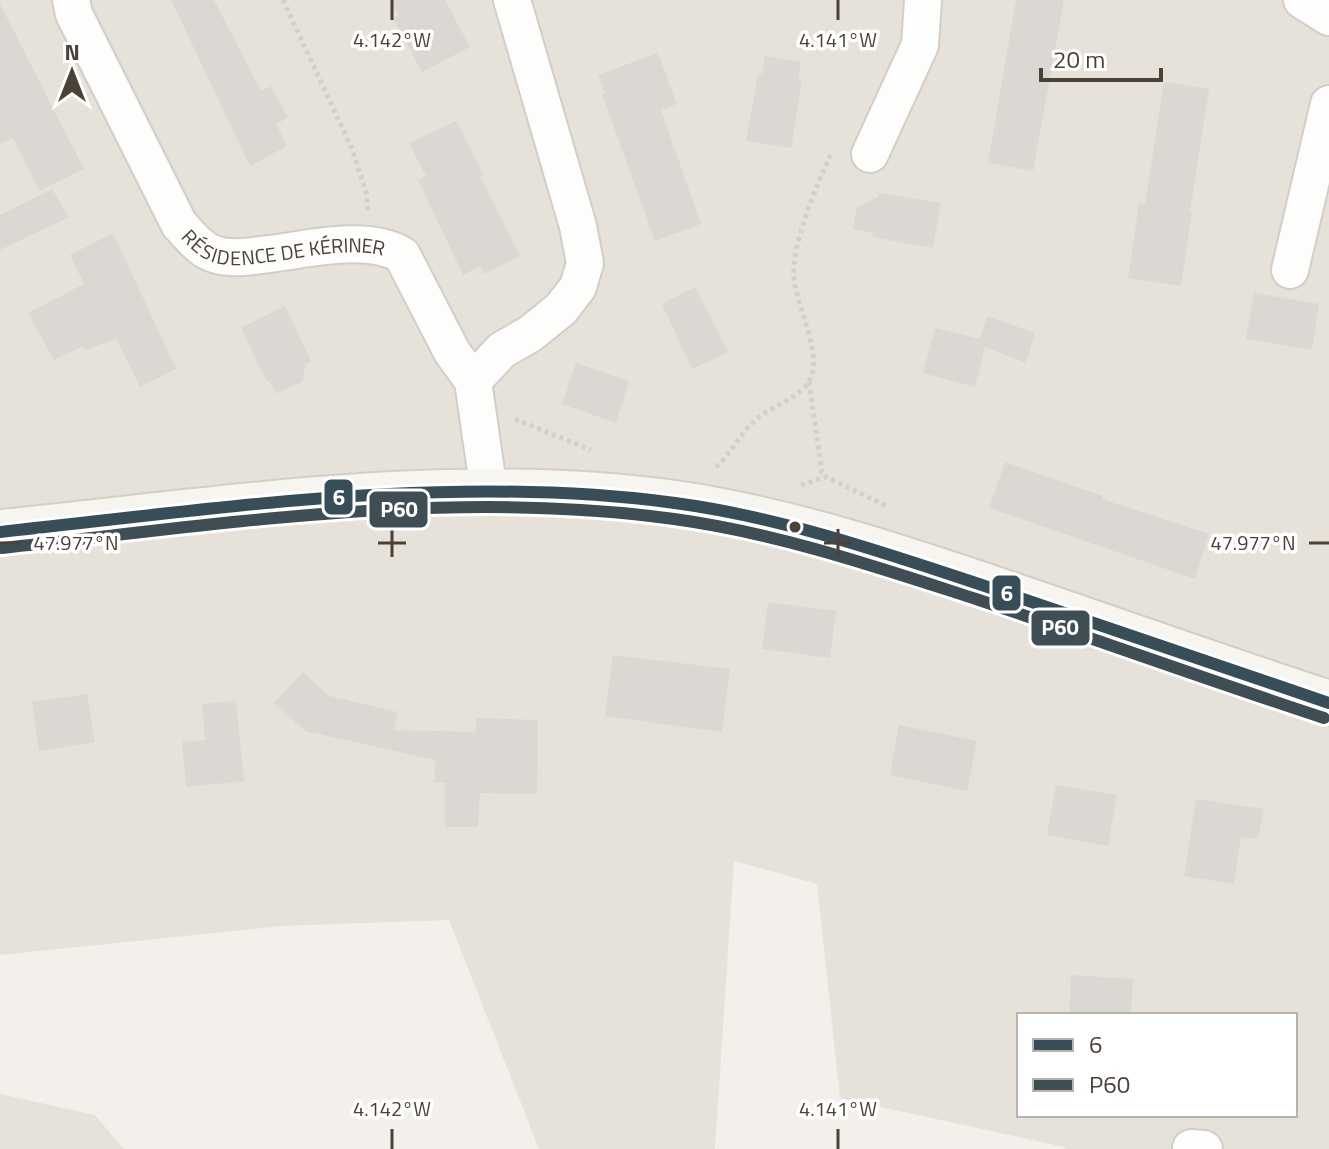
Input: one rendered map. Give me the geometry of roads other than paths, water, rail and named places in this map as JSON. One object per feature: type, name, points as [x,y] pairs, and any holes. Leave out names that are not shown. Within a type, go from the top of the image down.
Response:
[{"type":"main road","points":[[0,532],[293,502],[489,492],[617,497],[699,507],[827,535],[924,565],[1329,703]]},
{"type":"street","name":"RÉSIDENCE DE KÉRINER","points":[[71,0],[74,14],[179,224],[203,249],[218,256],[242,257],[368,243],[390,248],[402,255],[452,352],[473,381],[489,492]]},
{"type":"street","points":[[473,381],[502,350],[530,334],[561,309],[578,287],[585,263],[578,226],[512,0]]},
{"type":"street","points":[[870,154],[920,45],[923,0]]},
{"type":"street","points":[[1302,0],[1329,17]]},
{"type":"street","points":[[1290,270],[1329,104]]}]
